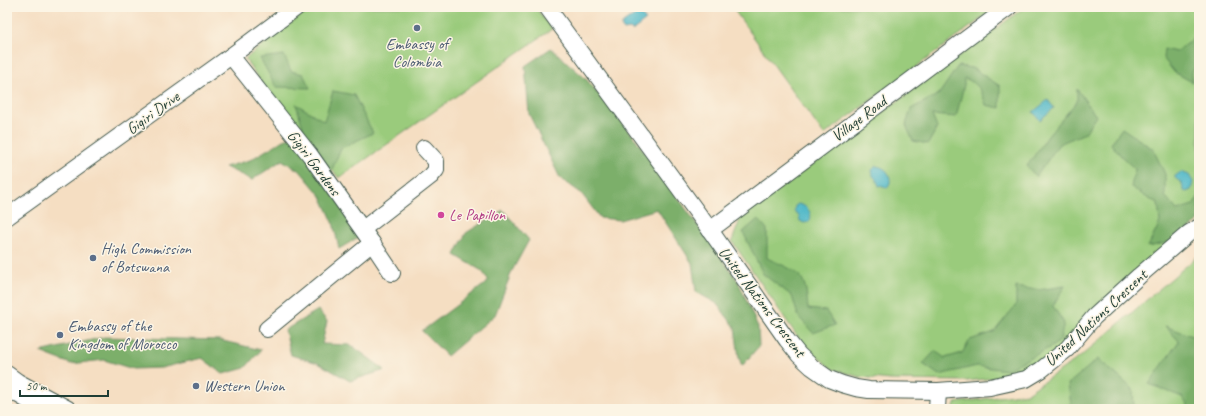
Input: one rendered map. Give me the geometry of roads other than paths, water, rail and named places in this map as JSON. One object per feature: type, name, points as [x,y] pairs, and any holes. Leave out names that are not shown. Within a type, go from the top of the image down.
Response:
[{"type":"street","name":"Gigiri Drive","points":[[7,217],[297,7]]},
{"type":"street","name":"Village Road","points":[[710,230],[1009,7]]},
{"type":"street","name":"United Nations Crescent","points":[[553,9],[785,338],[812,368],[829,379],[842,384],[869,390],[938,391],[990,387],[1026,379],[1041,370],[1067,349],[1094,317],[1189,233],[1199,227]]},
{"type":"street","name":"Gigiri Gardens","points":[[231,56],[310,155],[392,273]]},
{"type":"street","points":[[362,229],[431,176],[436,170],[436,161],[424,148]]},
{"type":"street","points":[[267,329],[372,243]]},
{"type":"street","points":[[7,374],[18,382],[68,409]]},
{"type":"street","points":[[7,388],[42,409]]},
{"type":"street","points":[[937,409],[938,391]]},
{"type":"water","points":[[639,12],[646,20],[632,31],[630,29],[624,30],[621,26],[623,23]]},
{"type":"water","points":[[1048,100],[1054,108],[1040,120],[1033,112]]},
{"type":"water","points":[[876,166],[885,169],[890,176],[890,183],[887,188],[879,186],[873,176],[872,170]]},
{"type":"water","points":[[1181,172],[1189,175],[1193,182],[1191,190],[1186,192],[1183,190],[1182,183],[1175,178],[1175,176]]},
{"type":"water","points":[[798,204],[809,210],[811,216],[809,222],[804,223],[800,221],[799,215],[794,211],[795,206]]},
{"type":"place","name":"Embassy of Colombia","points":[[417,28]]},
{"type":"place","name":"Le Papillon","points":[[441,215]]},
{"type":"place","name":"High Commission of Botswana","points":[[93,258]]},
{"type":"place","name":"Embassy of the Kingdom of Morocco","points":[[60,335]]},
{"type":"place","name":"Western Union","points":[[196,386]]}]
